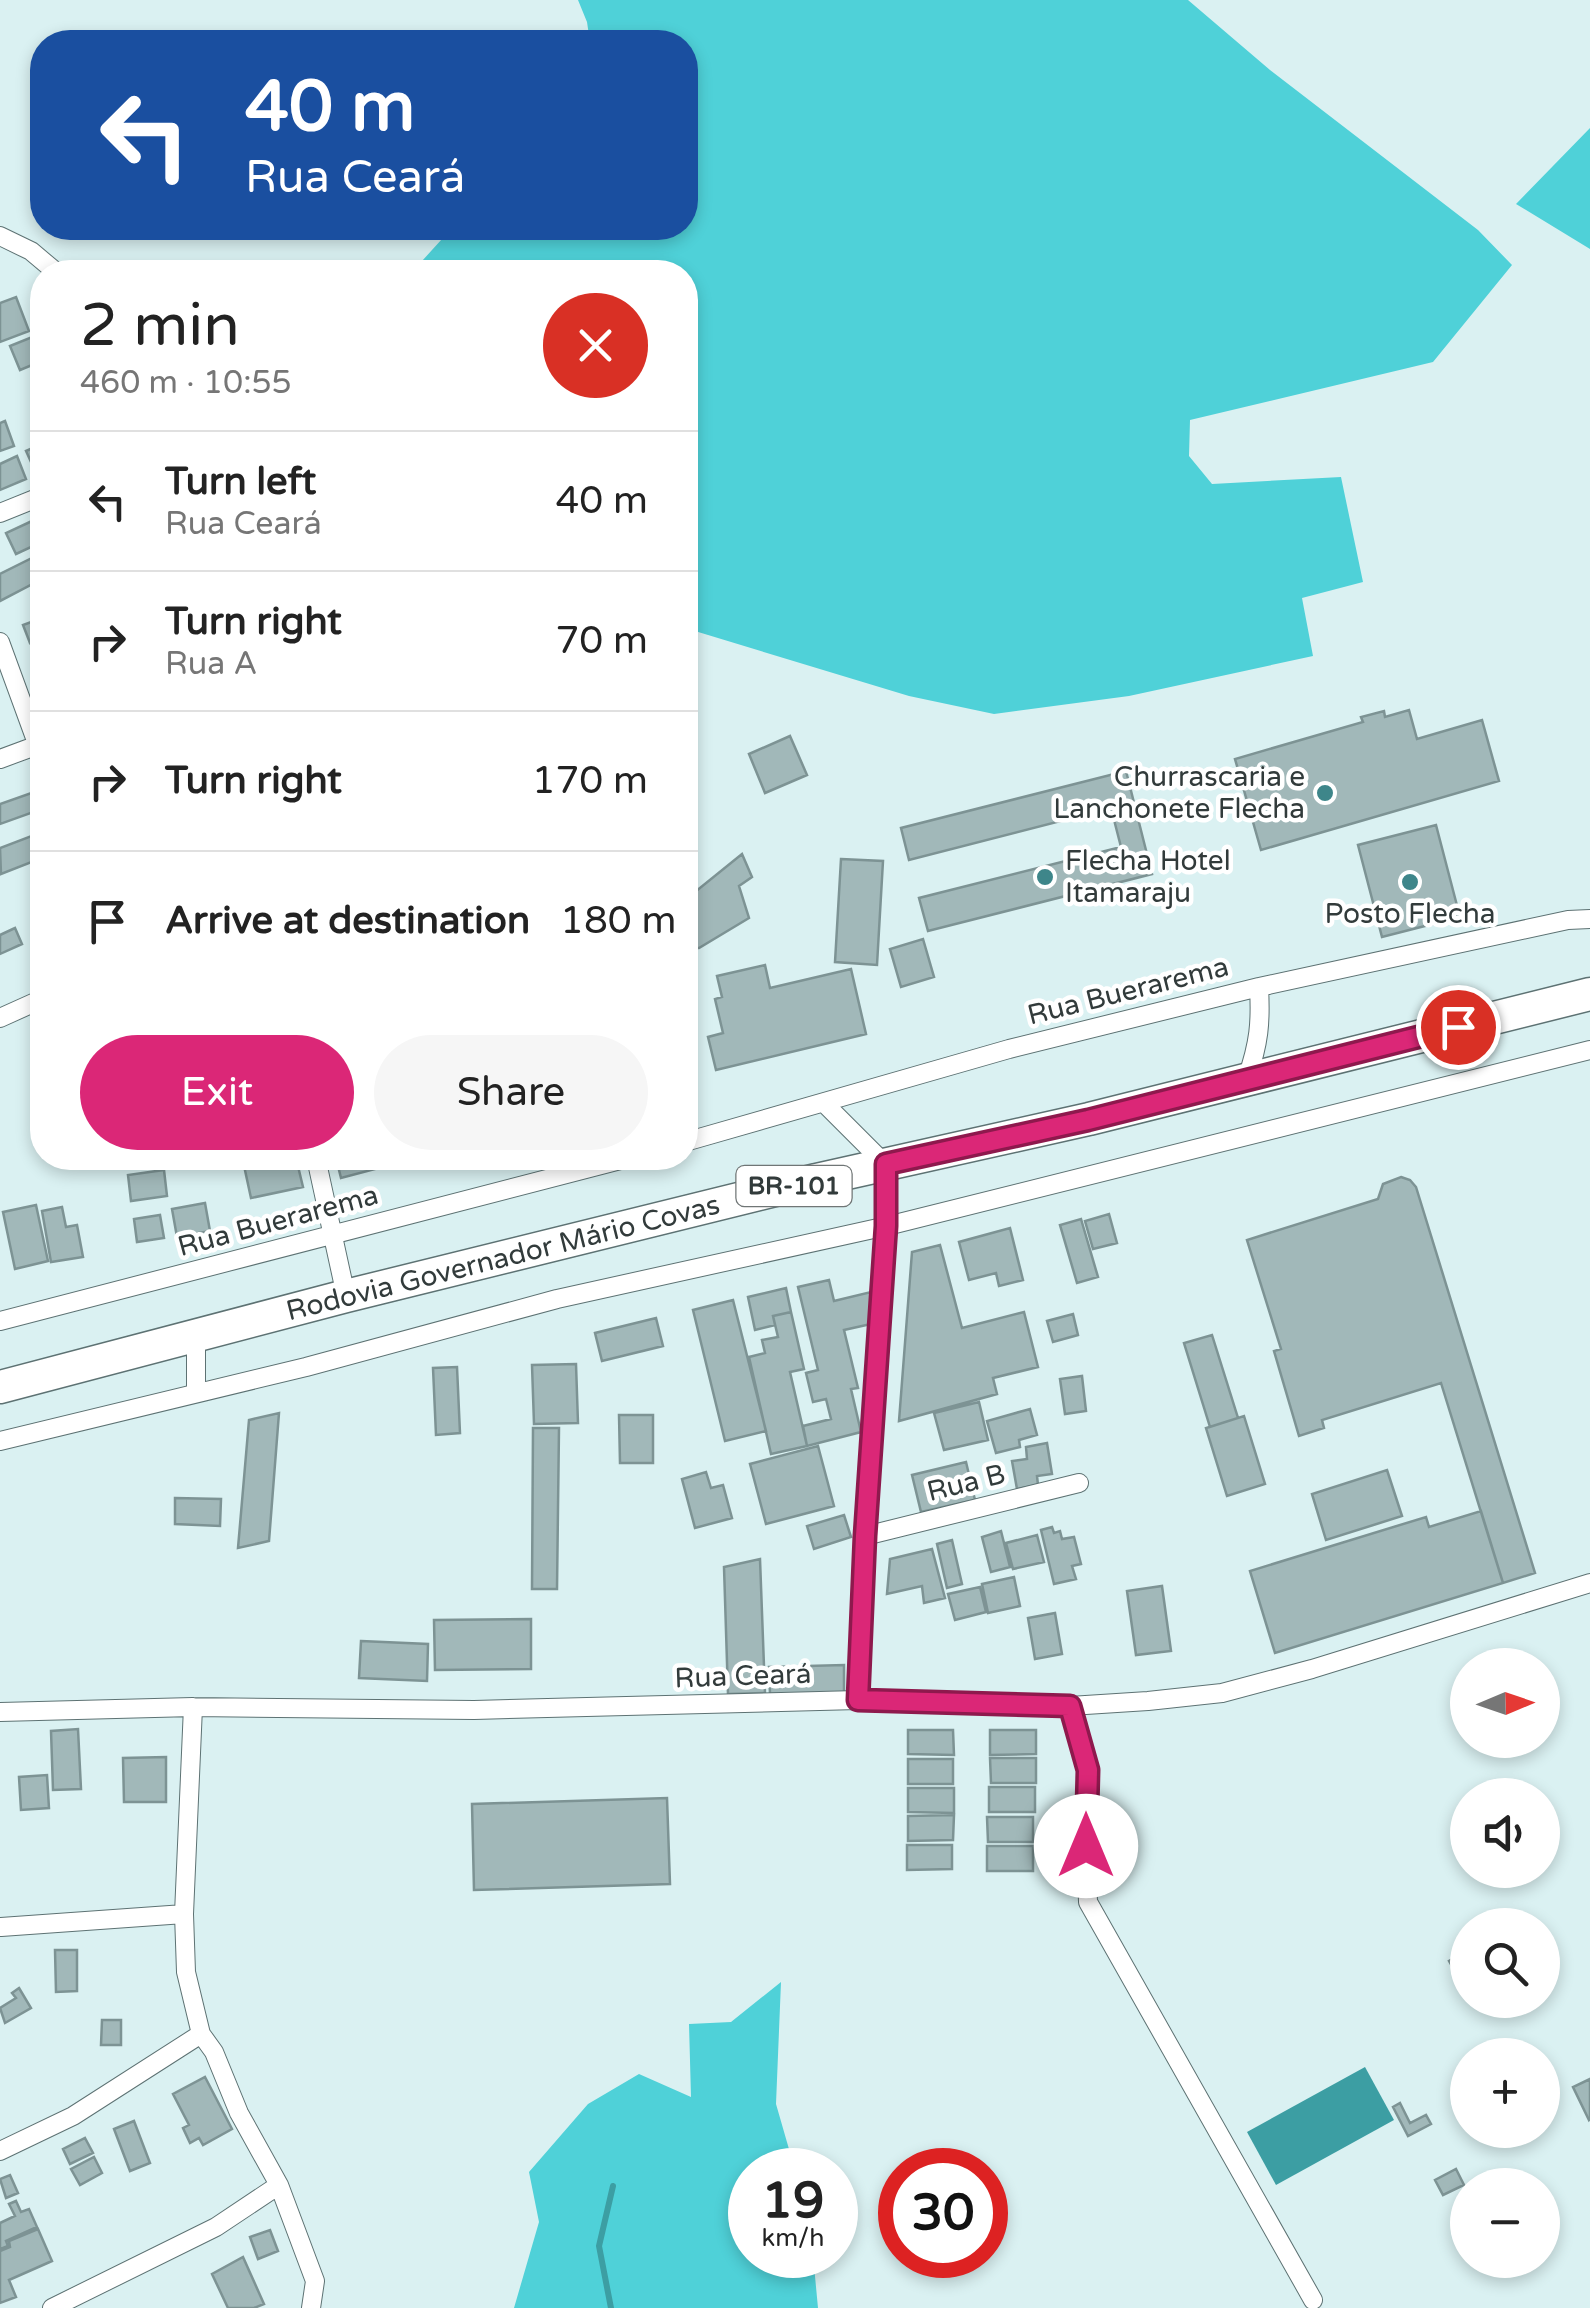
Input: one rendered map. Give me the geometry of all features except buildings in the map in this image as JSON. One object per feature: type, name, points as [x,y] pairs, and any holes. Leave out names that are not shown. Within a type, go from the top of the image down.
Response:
[{"type":"highway","name":"Rodovia Governador Mário Covas","points":[[0,1387],[346,1296],[886,1164],[1088,1120],[1590,994]]},
{"type":"street","points":[[0,236],[41,260]]},
{"type":"street","points":[[0,514],[30,501]]},
{"type":"street","points":[[0,642],[30,724]]},
{"type":"street","points":[[0,759],[30,753]]},
{"type":"street","name":"Rua Buerarema","points":[[698,1138],[1010,1049],[1259,986],[1568,920],[1590,919]]},
{"type":"street","points":[[1247,1078],[1260,1035],[1259,986]]},
{"type":"street","points":[[0,1018],[30,1004]]},
{"type":"street","points":[[0,1441],[306,1367],[557,1298],[886,1226],[1590,1050]]},
{"type":"street","points":[[825,1104],[886,1164],[886,1226],[858,1700]]},
{"type":"street","points":[[319,1170],[346,1296]]},
{"type":"street","name":"Rua Buerarema","points":[[0,1322],[583,1170]]},
{"type":"street","points":[[196,1336],[196,1392]]},
{"type":"street","name":"Rua B","points":[[865,1536],[1079,1483]]},
{"type":"street","name":"Rua Ceará","points":[[0,1712],[193,1707],[474,1710],[858,1700],[1070,1706],[1222,1693],[1590,1583]]},
{"type":"street","points":[[1070,1706],[1088,1770],[1088,1902],[1313,2300]]},
{"type":"street","points":[[193,1707],[184,1914],[186,1972],[201,2034],[214,2052],[239,2113],[279,2185],[314,2280],[311,2308]]},
{"type":"street","points":[[1,1927],[184,1914]]},
{"type":"street","points":[[0,2151],[73,2116],[201,2034]]},
{"type":"street","points":[[52,2308],[216,2227],[279,2185]]},
{"type":"shaded area","points":[[578,0],[1188,0],[1270,70],[1478,230],[1512,265],[1433,362],[1190,420],[1189,456],[1212,484],[1341,477],[1363,582],[1302,598],[1313,656],[1129,696],[994,714],[909,696],[698,632],[698,260],[423,260],[441,240],[698,240],[698,30],[588,30]]},
{"type":"shaded area","points":[[1590,128],[1590,249],[1516,204]]},
{"type":"shaded area","points":[[781,1982],[776,2104],[789,2148],[728,2148],[728,2278],[815,2278],[818,2308],[514,2308],[539,2222],[529,2172],[588,2104],[639,2074],[691,2097],[689,2024],[731,2022]]},
{"type":"shaded area","points":[[1365,2067],[1394,2120],[1276,2185],[1247,2132]]},
{"type":"waterway","points":[[611,2308],[599,2246],[613,2186]]},
{"type":"place","name":"Churrascaria e Lanchonete Flecha","points":[[1325,793]]},
{"type":"place","name":"Flecha Hotel Itamaraju","points":[[1045,877]]},
{"type":"place","name":"Posto Flecha","points":[[1410,882]]},
{"type":"route","points":[[1086,1846],[1088,1770],[1070,1706],[858,1700],[886,1226],[886,1164],[1088,1120],[1458,1027]]}]
